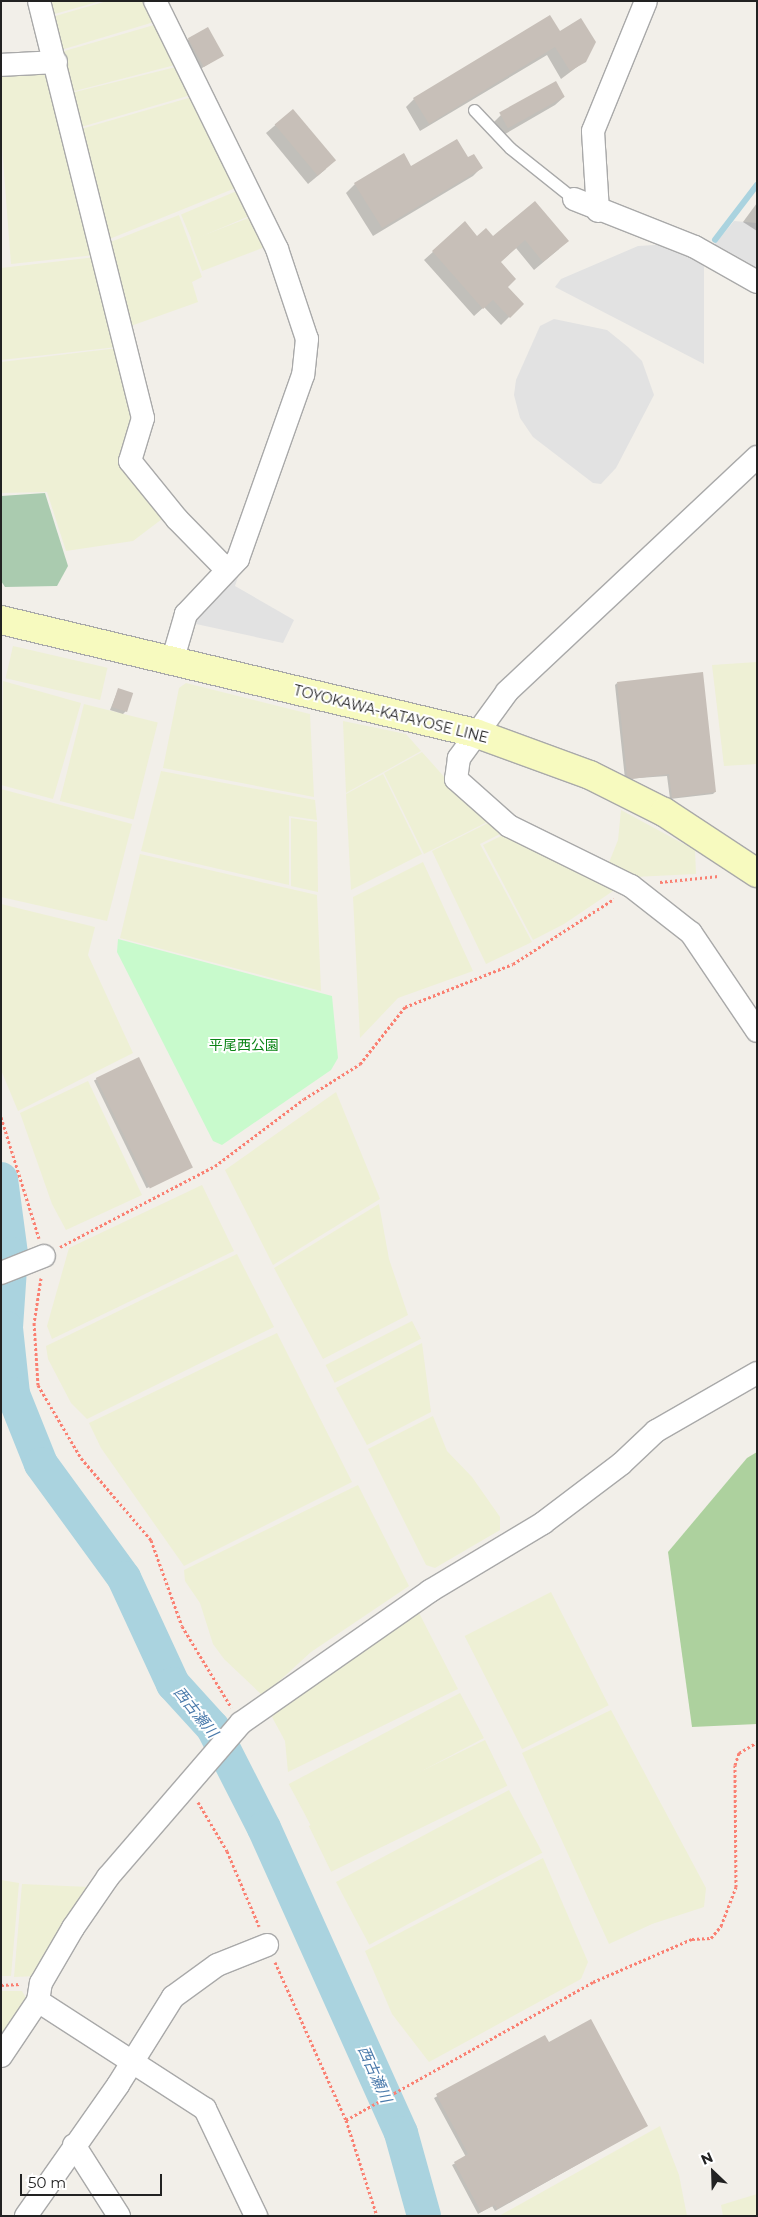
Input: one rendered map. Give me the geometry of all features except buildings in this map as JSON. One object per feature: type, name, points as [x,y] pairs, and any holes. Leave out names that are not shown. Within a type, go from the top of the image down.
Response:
[{"type":"main road","name":"TOYOKAWA-KATAYOSE LINE","points":[[1,620],[476,733],[590,775],[664,812],[749,867]]},
{"type":"street","points":[[40,1],[143,418],[130,460],[176,519],[227,570]]},
{"type":"street","points":[[155,1],[277,249],[307,339],[303,375],[238,559],[186,614],[172,662]]},
{"type":"street","points":[[598,211],[593,131],[646,1]]},
{"type":"street","points":[[1,65],[56,62]]},
{"type":"street","points":[[574,199],[598,211],[695,247],[757,282]]},
{"type":"street","points":[[757,457],[507,692],[459,758],[456,778],[510,826],[631,886],[691,932],[757,1031]]},
{"type":"street","points":[[9,1269],[44,1256]]},
{"type":"street","points":[[1,2056],[38,2001],[41,1983],[108,1877],[241,1723],[430,1591],[543,1523],[622,1464],[656,1431],[757,1373]]},
{"type":"street","points":[[26,2216],[74,2145],[118,2085],[173,1998],[217,1965],[267,1945]]},
{"type":"street","points":[[38,2001],[205,2109],[256,2216]]},
{"type":"street","points":[[74,2145],[119,2216]]},
{"type":"lane","points":[[474,110],[510,148],[574,199]]},
{"type":"path","points":[[44,1256],[215,1166],[304,1099],[360,1064],[405,1007],[513,964],[603,908],[631,886],[721,876],[749,867]]},
{"type":"path","points":[[1,1117],[44,1256],[34,1323],[38,1385],[81,1458],[151,1540],[182,1626],[241,1723]]},
{"type":"path","points":[[346,2120],[593,1982],[692,1939],[711,1938],[721,1926],[736,1887],[735,1765],[739,1753],[757,1742]]},
{"type":"path","points":[[186,1786],[228,1851],[267,1945],[346,2120],[377,2216]]},
{"type":"green space","points":[[48,1],[101,1],[51,15]]},
{"type":"green space","points":[[107,1],[146,1],[154,22],[61,50],[52,17]]},
{"type":"green space","points":[[154,25],[175,65],[71,92],[61,52]]},
{"type":"green space","points":[[176,67],[191,95],[81,127],[71,93]]},
{"type":"green space","points":[[44,69],[52,74],[95,255],[11,264],[1,133],[1,71]]},
{"type":"green space","points":[[192,97],[238,187],[107,240],[81,129]]},
{"type":"green space","points":[[239,190],[250,216],[192,240],[181,215]]},
{"type":"green space","points":[[179,215],[202,277],[192,282],[198,302],[128,327],[108,243]]},
{"type":"green space","points":[[251,217],[263,248],[202,271],[190,240]]},
{"type":"green space","points":[[96,257],[117,347],[1,360],[1,268]]},
{"type":"green space","points":[[118,348],[134,416],[123,450],[166,516],[133,541],[66,551],[47,492],[1,493],[1,362]]},
{"type":"green space","points":[[45,493],[68,566],[57,586],[5,587],[1,581],[1,496]]},
{"type":"green space","points":[[13,646],[108,668],[100,700],[6,678]]},
{"type":"green space","points":[[757,662],[757,764],[724,766],[712,665]]},
{"type":"green space","points":[[3,681],[81,703],[53,799],[1,785]]},
{"type":"green space","points":[[186,683],[310,714],[314,797],[163,768],[179,688]]},
{"type":"green space","points":[[84,704],[158,722],[134,819],[60,801]]},
{"type":"green space","points":[[343,721],[406,734],[421,751],[346,793]]},
{"type":"green space","points":[[422,752],[471,807],[489,821],[424,854],[384,773]]},
{"type":"green space","points":[[161,771],[315,800],[317,820],[289,816],[289,885],[141,851]]},
{"type":"green space","points":[[383,774],[422,854],[351,890],[346,794]]},
{"type":"green space","points":[[1,789],[132,824],[107,921],[1,897]]},
{"type":"green space","points":[[621,810],[695,850],[696,874],[634,877],[608,865],[618,840]]},
{"type":"green space","points":[[291,818],[317,822],[318,892],[291,886]]},
{"type":"green space","points":[[490,822],[504,832],[480,844],[532,942],[486,964],[432,851]]},
{"type":"green space","points":[[505,834],[616,889],[564,924],[533,940],[483,845]]},
{"type":"green space","points":[[140,854],[317,895],[321,991],[120,938]]},
{"type":"green space","points":[[423,862],[473,971],[398,998],[360,1038],[353,897]]},
{"type":"green space","points":[[1,904],[95,927],[88,955],[133,1053],[18,1111],[1,1070]]},
{"type":"green space","name":"平尾西公園","points":[[118,939],[332,996],[338,1058],[331,1070],[222,1145],[213,1141],[117,952]]},
{"type":"green space","points":[[88,1081],[142,1195],[66,1230],[52,1204],[20,1113]]},
{"type":"green space","points":[[336,1092],[380,1199],[273,1265],[225,1170]]},
{"type":"green space","points":[[202,1185],[234,1251],[52,1339],[47,1326],[69,1248]]},
{"type":"green space","points":[[379,1204],[389,1259],[408,1315],[323,1359],[274,1268]]},
{"type":"green space","points":[[237,1254],[274,1327],[87,1419],[71,1403],[48,1359],[46,1346]]},
{"type":"green space","points":[[412,1321],[421,1339],[335,1383],[326,1365]]},
{"type":"green space","points":[[277,1333],[352,1482],[184,1566],[101,1448],[89,1423]]},
{"type":"green space","points":[[422,1343],[431,1412],[367,1445],[336,1388]]},
{"type":"green space","points":[[433,1416],[447,1451],[472,1477],[500,1517],[500,1530],[435,1568],[426,1565],[368,1449]]},
{"type":"green space","points":[[757,1452],[757,1724],[692,1727],[668,1552],[747,1458]]},
{"type":"green space","points":[[358,1485],[409,1586],[311,1652],[263,1696],[224,1659],[213,1644],[200,1603],[185,1581],[184,1570]]},
{"type":"green space","points":[[551,1592],[609,1705],[522,1749],[465,1636]]},
{"type":"green space","points":[[416,1607],[458,1689],[288,1772],[285,1741],[272,1717],[284,1703]]},
{"type":"green space","points":[[460,1693],[484,1738],[313,1829],[289,1784]]},
{"type":"green space","points":[[611,1710],[706,1888],[704,1907],[652,1924],[609,1944],[522,1753]]},
{"type":"green space","points":[[485,1740],[507,1786],[331,1872],[309,1826]]},
{"type":"green space","points":[[509,1790],[542,1853],[369,1945],[336,1882]]},
{"type":"green space","points":[[543,1858],[588,1962],[581,1979],[429,2062],[392,2014],[365,1951]]},
{"type":"green space","points":[[1,1880],[19,1883],[11,1976],[1,1976]]},
{"type":"green space","points":[[22,1884],[89,1887],[37,1976],[14,1977]]},
{"type":"green space","points":[[1,1991],[22,1991],[26,1998],[1,2036]]},
{"type":"green space","points":[[660,2126],[679,2175],[687,2216],[499,2216]]},
{"type":"green space","points":[[757,2194],[757,2216],[723,2216],[721,2205]]},
{"type":"shaded area","points":[[734,221],[757,223],[757,268],[714,245]]},
{"type":"shaded area","points":[[672,244],[704,258],[704,364],[555,287],[561,279],[638,246]]},
{"type":"shaded area","points":[[554,319],[607,330],[642,361],[654,395],[616,468],[601,484],[593,483],[533,437],[520,418],[514,395],[516,380],[540,326]]},
{"type":"shaded area","points":[[242,565],[235,586],[294,620],[283,643],[196,624],[195,614]]},
{"type":"waterway","points":[[715,240],[757,185]]},
{"type":"waterway","name":"西古瀬川","points":[[1,1179],[11,1254],[6,1328],[13,1394],[41,1464],[124,1578],[173,1684],[213,1728],[264,1828],[401,2133],[424,2216]]}]
